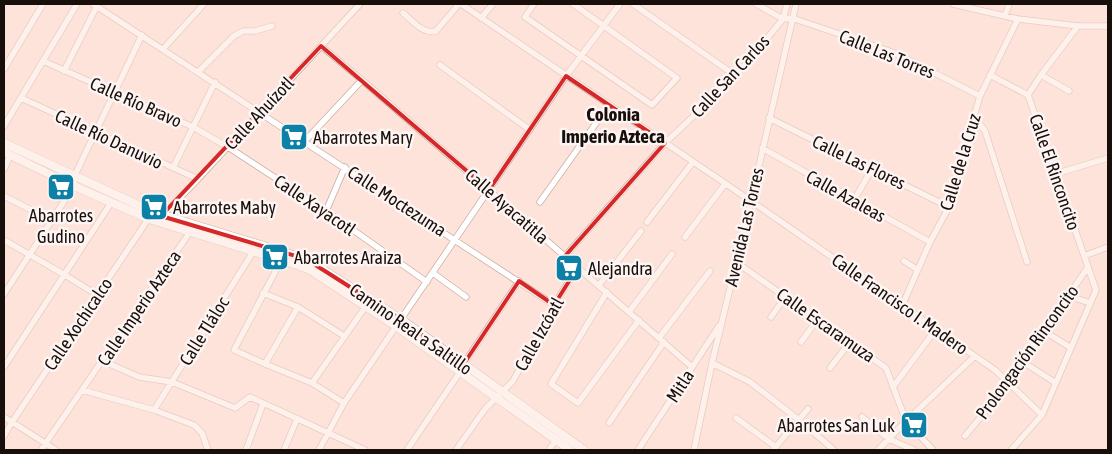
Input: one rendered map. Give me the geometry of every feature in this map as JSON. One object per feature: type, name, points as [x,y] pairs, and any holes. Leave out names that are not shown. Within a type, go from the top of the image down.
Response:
[{"type":"street","points":[[4,69],[43,4]]},
{"type":"street","points":[[4,126],[77,4]]},
{"type":"street","points":[[164,48],[204,4]]},
{"type":"street","name":"Calle Ahuízotl","points":[[159,219],[360,4]]},
{"type":"street","points":[[403,13],[424,31],[430,33],[436,31],[460,4]]},
{"type":"street","name":"Calle Francisco I. Madero","points":[[460,4],[751,201],[995,370],[1042,415]]},
{"type":"street","points":[[481,18],[493,4]]},
{"type":"street","points":[[534,4],[525,17],[652,105],[677,78],[573,4]]},
{"type":"street","points":[[319,450],[344,403],[566,76],[620,4]]},
{"type":"street","points":[[632,4],[736,76]]},
{"type":"street","points":[[756,4],[783,19],[792,18]]},
{"type":"street","name":"Calle San Carlos","points":[[565,256],[665,143],[736,76],[783,19],[787,4]]},
{"type":"street","name":"Avenida Las Torres","points":[[694,450],[712,364],[796,4]]},
{"type":"street","points":[[953,4],[1018,19],[1078,26],[1108,26]]},
{"type":"street","points":[[1005,16],[1009,4]]},
{"type":"street","points":[[64,71],[95,5]]},
{"type":"street","name":"Calle Moctezuma","points":[[95,5],[164,48],[554,305]]},
{"type":"street","name":"Calle Las Torres","points":[[792,18],[895,53],[980,96]]},
{"type":"street","name":"Calle de la Cruz","points":[[902,306],[930,242],[949,207],[980,96],[1018,19]]},
{"type":"street","points":[[199,72],[234,36],[243,31],[255,31],[272,26]]},
{"type":"street","points":[[1028,95],[1078,26]]},
{"type":"street","points":[[4,294],[74,186],[74,177],[142,34]]},
{"type":"street","name":"Calle Ayacatitla","points":[[321,46],[692,367]]},
{"type":"street","name":"Calle Río Bravo","points":[[43,61],[193,127],[228,147]]},
{"type":"street","points":[[440,65],[530,130]]},
{"type":"street","name":"Calle El Rinconcito","points":[[990,75],[1028,95],[1096,290],[1090,303]]},
{"type":"street","points":[[1041,75],[1069,91]]},
{"type":"street","points":[[305,141],[362,80]]},
{"type":"street","points":[[173,168],[215,82]]},
{"type":"street","name":"Calle Río Danuvio","points":[[21,98],[198,179]]},
{"type":"street","points":[[540,202],[609,105]]},
{"type":"street","points":[[974,116],[985,131],[1027,262]]},
{"type":"street","name":"Calle Las Flores","points":[[769,118],[949,207]]},
{"type":"street","name":"Camino Real a Saltillo","points":[[4,143],[151,216]]},
{"type":"street","name":"Calle Xayacotl","points":[[228,147],[326,211],[427,282]]},
{"type":"street","name":"Calle Azaleas","points":[[762,148],[930,242]]},
{"type":"street","points":[[4,169],[7,154]]},
{"type":"street","name":"Camino Real a Saltillo","points":[[7,154],[112,203],[159,219],[316,265],[500,395],[584,450]]},
{"type":"street","points":[[1056,174],[1108,158]]},
{"type":"street","points":[[647,222],[693,162]]},
{"type":"street","points":[[326,211],[345,167]]},
{"type":"street","points":[[854,200],[872,169]]},
{"type":"street","points":[[684,238],[724,184]]},
{"type":"street","points":[[4,196],[52,221]]},
{"type":"street","points":[[4,367],[112,203]]},
{"type":"street","name":"Calle Xochicalco","points":[[4,436],[151,216]]},
{"type":"street","name":"Camino Real a Saltillo","points":[[192,229],[254,252],[284,256],[310,270],[366,306],[399,323]]},
{"type":"street","name":"Calle Imperio Azteca","points":[[41,450],[192,229]]},
{"type":"street","points":[[599,285],[641,231]]},
{"type":"street","points":[[4,240],[97,295]]},
{"type":"street","points":[[1084,256],[1108,247]]},
{"type":"street","name":"Calle Tláloc","points":[[154,410],[254,252]]},
{"type":"street","points":[[629,312],[672,254]]},
{"type":"street","points":[[284,256],[234,350],[312,383],[344,403]]},
{"type":"street","name":"Calle Escaramuza","points":[[736,262],[818,318],[886,368],[906,421],[933,450]]},
{"type":"street","points":[[904,262],[918,270]]},
{"type":"street","name":"Calle Izcóatl","points":[[458,450],[485,409],[513,381],[554,305],[578,267]]},
{"type":"street","name":"Prolongación Rinconcito","points":[[965,436],[1008,384],[1088,267]]},
{"type":"street","points":[[609,423],[662,340],[710,271]]},
{"type":"street","points":[[433,273],[466,297]]},
{"type":"street","points":[[407,450],[519,282]]},
{"type":"street","points":[[607,292],[551,384],[578,403],[639,320]]},
{"type":"street","points":[[263,293],[298,307],[344,336]]},
{"type":"street","points":[[771,317],[786,296]]},
{"type":"street","points":[[1011,450],[1042,415],[1090,303],[1068,296]]},
{"type":"street","points":[[312,383],[366,306]]},
{"type":"street","points":[[265,364],[298,307]]},
{"type":"street","points":[[800,342],[818,318]]},
{"type":"street","name":"Mitla","points":[[638,450],[722,322]]},
{"type":"street","points":[[893,387],[936,329]]},
{"type":"street","points":[[1044,331],[1071,348]]},
{"type":"street","points":[[830,368],[850,342]]},
{"type":"street","points":[[878,450],[975,356]]},
{"type":"street","points":[[102,361],[139,377],[172,382],[235,408],[250,397],[327,432],[354,448],[365,450]]},
{"type":"street","points":[[1023,362],[1056,383]]},
{"type":"street","points":[[712,364],[750,382],[800,420],[830,449]]},
{"type":"street","points":[[82,390],[154,410],[194,425],[206,441],[208,450]]},
{"type":"street","name":"Camino Real a Saltillo","points":[[500,395],[570,450]]},
{"type":"street","points":[[246,450],[263,404]]},
{"type":"street","points":[[736,418],[775,449],[808,409]]},
{"type":"street","points":[[4,417],[56,450]]},
{"type":"street","points":[[862,417],[889,439],[914,450]]},
{"type":"street","points":[[284,450],[297,419]]},
{"type":"street","points":[[548,450],[556,440]]},
{"type":"highlighted area","points":[[321,46],[489,190],[566,76],[665,143],[565,256],[578,267],[554,305],[519,281],[463,365],[402,320],[306,259],[161,216]]},
{"type":"place","name":"Abarrotes Mary","points":[[294,137]]},
{"type":"place","name":"Abarrotes Gudino","points":[[61,187]]},
{"type":"place","name":"Abarrotes Maby","points":[[154,207]]},
{"type":"place","name":"Abarrotes Araiza","points":[[275,257]]},
{"type":"place","name":"Alejandra","points":[[569,268]]},
{"type":"place","name":"Abarrotes San Luk","points":[[914,425]]},
{"type":"district","name":"Colonia Imperio Azteca","points":[[613,125]]}]
